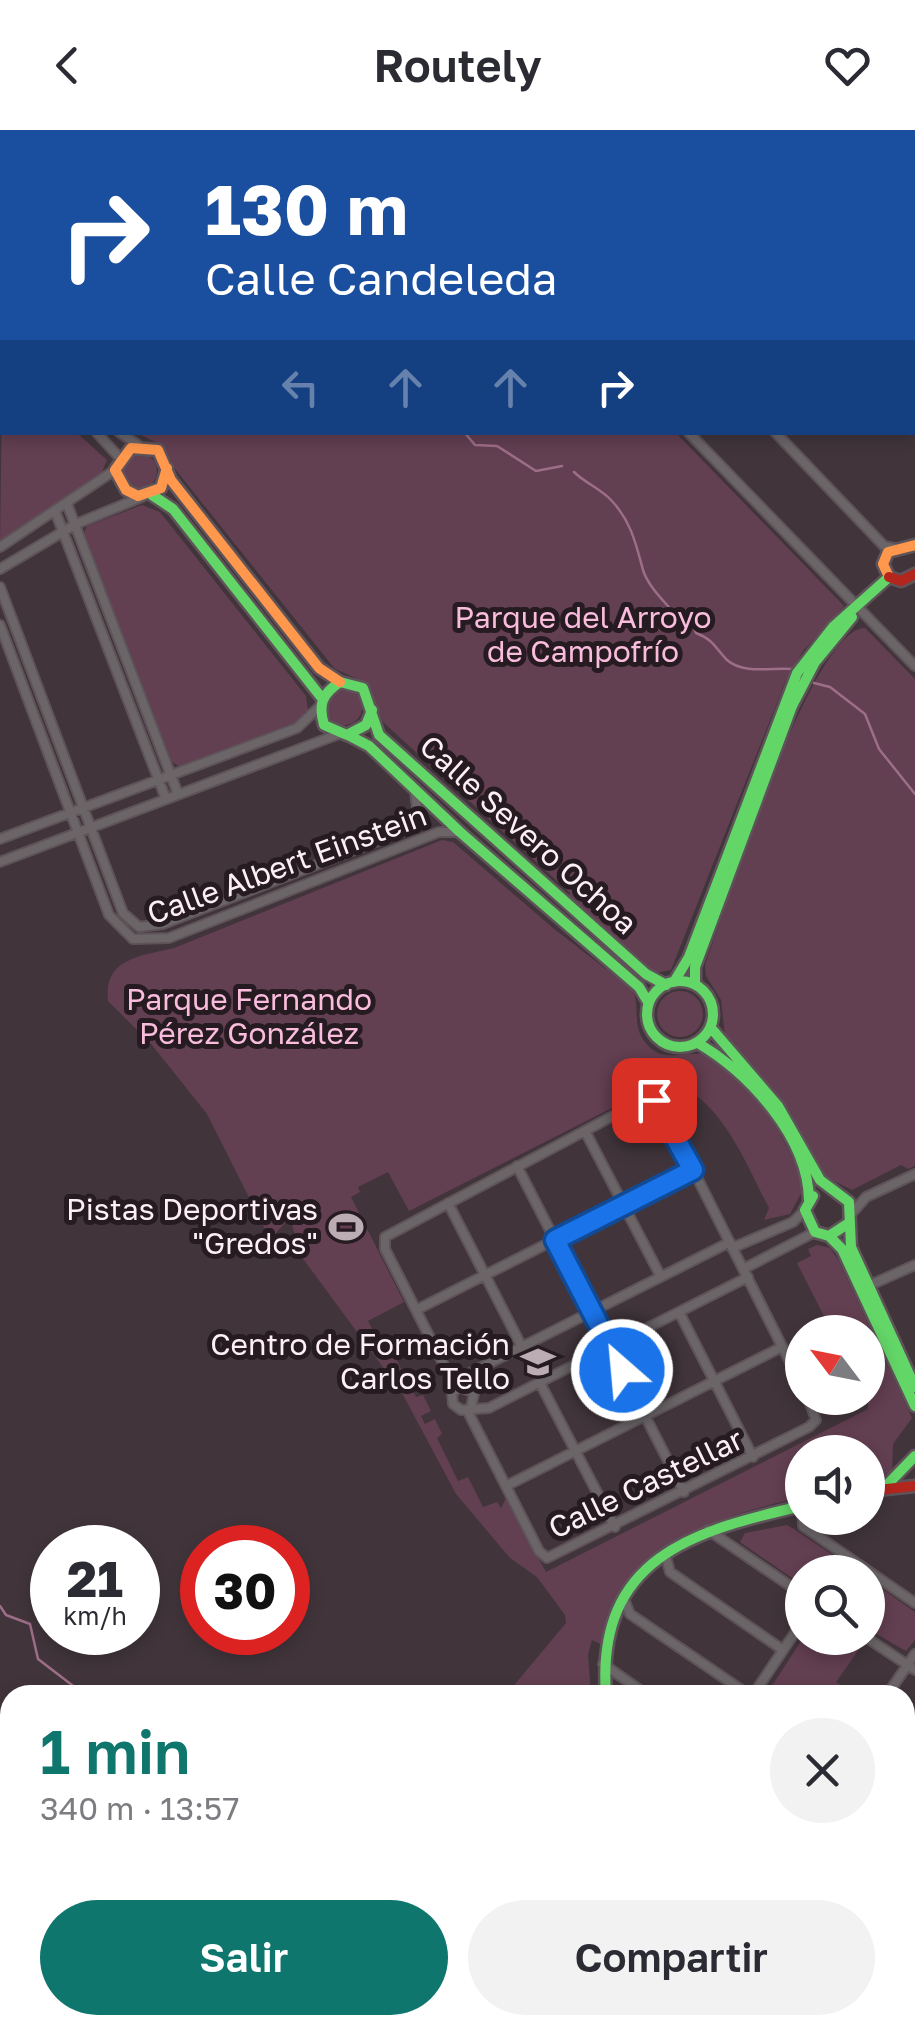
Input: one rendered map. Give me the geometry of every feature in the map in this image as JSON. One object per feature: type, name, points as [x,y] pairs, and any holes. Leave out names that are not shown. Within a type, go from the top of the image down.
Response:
[{"type":"main road","points":[[138,444],[158,450],[185,498],[319,668],[340,682],[363,688],[372,710],[366,725],[343,734],[324,725],[320,702],[173,509],[147,496],[128,494],[118,484],[115,470],[119,457],[138,444]]},
{"type":"main road","points":[[147,496],[161,488],[167,468]]},
{"type":"main road","points":[[891,549],[915,545]]},
{"type":"main road","points":[[891,549],[915,556]]},
{"type":"main road","points":[[891,549],[889,576],[858,602],[815,662],[792,706],[694,967],[694,984],[711,1004],[711,1028],[758,1079],[815,1172],[844,1196],[850,1218],[850,1247],[913,1379]]},
{"type":"main road","points":[[889,576],[901,582],[914,576]]},
{"type":"main road","points":[[711,1028],[698,1042],[682,1047],[660,1041],[648,1026],[648,1002],[670,983],[689,957],[797,672],[841,626]]},
{"type":"main road","points":[[320,702],[340,682]]},
{"type":"main road","name":"Calle Severo Ochoa","points":[[372,710],[380,735],[646,974],[670,983]]},
{"type":"main road","name":"Calle Severo Ochoa","points":[[343,734],[369,746],[460,832],[639,987],[648,1002]]},
{"type":"main road","points":[[670,983],[694,984]]},
{"type":"main road","points":[[698,1042],[738,1072],[771,1111],[808,1176],[807,1205],[815,1232],[828,1236],[842,1249],[915,1406]]},
{"type":"main road","points":[[807,1205],[832,1189]]},
{"type":"main road","points":[[828,1236],[850,1218]]},
{"type":"main road","points":[[887,1486],[915,1456]]},
{"type":"main road","points":[[887,1486],[915,1486]]},
{"type":"main road","points":[[605,1685],[603,1664],[608,1632],[624,1599],[665,1553],[708,1530],[785,1511]]},
{"type":"street","points":[[99,435],[119,457]]},
{"type":"street","points":[[124,435],[138,444]]},
{"type":"street","points":[[691,435],[842,591],[858,602],[915,666]]},
{"type":"street","points":[[777,435],[891,549]]},
{"type":"street","points":[[0,547],[115,470]]},
{"type":"street","points":[[0,569],[76,524],[147,496]]},
{"type":"street","points":[[67,504],[178,794]]},
{"type":"street","points":[[55,512],[166,799]]},
{"type":"street","points":[[0,586],[90,827]]},
{"type":"street","points":[[842,591],[841,626],[871,621]]},
{"type":"street","name":"Calle Albert Einstein","points":[[0,624],[69,813],[115,924],[133,938],[169,938],[439,832],[460,832]]},
{"type":"street","points":[[0,840],[297,728],[320,702]]},
{"type":"street","points":[[1,860],[343,734]]},
{"type":"street","name":"Calle Albert Einstein","points":[[90,827],[123,913],[139,926],[150,928],[404,831],[418,816],[420,804],[414,788]]},
{"type":"street","points":[[782,1346],[506,1486],[469,1409],[474,1393],[458,1388],[382,1241],[644,1100],[654,1100],[693,1170],[746,1274],[782,1346],[785,1352]]},
{"type":"street","points":[[586,1131],[661,1277]]},
{"type":"street","points":[[517,1166],[684,1492]]},
{"type":"street","points":[[416,1310],[693,1170]]},
{"type":"street","points":[[850,1218],[866,1197],[915,1174]]},
{"type":"street","points":[[844,1196],[866,1197]]},
{"type":"street","points":[[448,1203],[522,1347]]},
{"type":"street","points":[[807,1205],[794,1222],[661,1277],[468,1374],[453,1404],[469,1409],[489,1408],[679,1312],[815,1232]]},
{"type":"street","points":[[868,1286],[915,1265]]},
{"type":"street","points":[[679,1312],[753,1457]]},
{"type":"street","points":[[540,1383],[615,1528]]},
{"type":"street","name":"Calle Castellar","points":[[506,1486],[539,1551],[548,1558],[753,1457],[816,1420],[814,1415]]},
{"type":"street","points":[[708,1530],[785,1582]]},
{"type":"street","points":[[816,1535],[915,1603]]},
{"type":"street","points":[[665,1553],[670,1572],[783,1650]]},
{"type":"street","points":[[624,1599],[630,1614],[736,1685]]},
{"type":"street","points":[[758,1685],[785,1647]]},
{"type":"street","points":[[885,1651],[911,1668],[915,1654]]},
{"type":"street","points":[[603,1664],[632,1685]]},
{"type":"street","points":[[615,1685],[622,1678]]},
{"type":"green space","points":[[2,435],[79,435],[107,460],[101,474],[0,541]]},
{"type":"green space","name":"Parque del Arroyo de Campofrío","points":[[141,435],[678,435],[844,606],[803,651],[786,680],[671,970],[655,973],[643,966],[566,899],[570,893],[383,722],[367,683],[335,669],[175,469],[163,446]]},
{"type":"green space","points":[[139,453],[152,458],[157,471],[152,484],[139,489],[126,484],[121,471],[126,458]]},
{"type":"green space","points":[[142,505],[160,512],[306,696],[308,710],[302,720],[180,767],[172,762],[84,533],[87,526]]},
{"type":"green space","points":[[865,628],[915,679],[915,1166],[908,1169],[901,1165],[852,1190],[824,1176],[787,1107],[725,1036],[721,1000],[706,976],[705,965],[796,721],[820,673],[843,640]]},
{"type":"green space","points":[[344,689],[357,694],[362,707],[357,720],[344,725],[331,720],[326,707],[331,694]]},
{"type":"green space","name":"Parque Fernando Pérez González","points":[[442,840],[453,842],[633,990],[639,1030],[652,1049],[668,1055],[701,1054],[724,1065],[753,1094],[779,1132],[805,1186],[790,1214],[764,1220],[769,1208],[727,1130],[697,1096],[658,1079],[659,1084],[409,1211],[388,1172],[358,1187],[360,1192],[351,1197],[404,1302],[368,1321],[385,1354],[405,1344],[394,1355],[416,1397],[423,1395],[431,1411],[421,1416],[425,1424],[435,1419],[442,1434],[437,1438],[458,1481],[468,1477],[483,1507],[497,1502],[501,1508],[506,1498],[546,1572],[785,1451],[785,1502],[708,1525],[679,1540],[652,1558],[630,1582],[613,1610],[602,1645],[592,1640],[588,1655],[590,1685],[514,1685],[566,1623],[565,1615],[537,1577],[510,1558],[456,1494],[402,1393],[301,1256],[290,1218],[270,1239],[207,1114],[152,1045],[108,1001],[112,975],[138,957],[174,948]]},
{"type":"green space","points":[[680,991],[696,998],[703,1014],[696,1030],[680,1037],[664,1030],[657,1014],[664,998]]},
{"type":"green space","points":[[817,1245],[830,1248],[864,1315],[823,1315],[797,1263],[811,1256],[808,1249]]},
{"type":"green space","points":[[885,1360],[912,1418],[893,1444],[892,1473],[885,1476],[885,1435],[817,1435],[856,1415],[885,1415]]},
{"type":"green space","points":[[785,1525],[785,1535],[802,1535],[832,1555],[785,1555],[785,1573],[740,1542],[745,1533]]},
{"type":"green space","points":[[885,1591],[915,1612],[915,1640],[906,1651],[885,1639]]},
{"type":"green space","points":[[792,1655],[855,1655],[836,1682],[841,1685],[772,1685]]},
{"type":"waterway","points":[[467,435],[475,445],[497,446],[536,471],[562,466]]},
{"type":"waterway","points":[[574,472],[618,508],[632,533],[646,577],[680,621],[691,621],[696,633],[711,641],[734,665],[792,669]]},
{"type":"waterway","points":[[814,683],[830,687],[865,714],[879,749],[915,794]]},
{"type":"waterway","points":[[0,1606],[6,1615],[30,1624],[38,1659],[72,1685]]},
{"type":"traffic: fast","points":[[152,495],[173,509],[321,697]]},
{"type":"traffic: fast","points":[[674,982],[689,957],[797,673],[833,627],[889,577]]},
{"type":"traffic: fast","points":[[695,984],[695,967],[792,706],[815,662],[852,617]]},
{"type":"traffic: fast","points":[[372,710],[366,725],[347,735],[324,725],[321,711],[325,695],[340,682],[363,688],[379,735],[646,974],[666,985]]},
{"type":"traffic: fast","points":[[348,735],[369,746],[460,832],[639,987],[648,1002]]},
{"type":"traffic: fast","points":[[680,981],[703,991],[713,1014],[703,1037],[680,1047],[657,1037],[647,1014],[657,991],[680,981]]},
{"type":"traffic: fast","points":[[711,1028],[778,1106],[820,1180],[849,1202],[851,1247],[915,1387]]},
{"type":"traffic: fast","points":[[698,1043],[737,1072],[773,1110],[799,1153],[809,1200]]},
{"type":"traffic: fast","points":[[813,1196],[805,1210],[815,1232],[829,1236],[849,1223]]},
{"type":"traffic: fast","points":[[829,1236],[842,1249],[915,1406]]},
{"type":"traffic: fast","points":[[887,1485],[915,1456]]},
{"type":"traffic: fast","points":[[606,1685],[607,1649],[617,1611],[635,1582],[659,1558],[724,1527],[785,1510]]},
{"type":"traffic: slow","points":[[167,468],[161,488],[138,496],[126,490],[115,470],[131,448],[158,450],[171,480],[319,668],[340,682]]},
{"type":"traffic: slow","points":[[889,577],[883,564],[888,552],[915,545]]},
{"type":"traffic: jam","points":[[889,577],[901,581],[915,574]]},
{"type":"traffic: jam","points":[[885,1489],[915,1486]]},
{"type":"place","name":"Pistas Deportivas \"Gredos\"","points":[[346,1227]]},
{"type":"place","name":"Centro de Formación Carlos Tello","points":[[538,1362]]},
{"type":"route","points":[[622,1370],[555,1240],[693,1170],[662,1108],[654,1100]]}]
